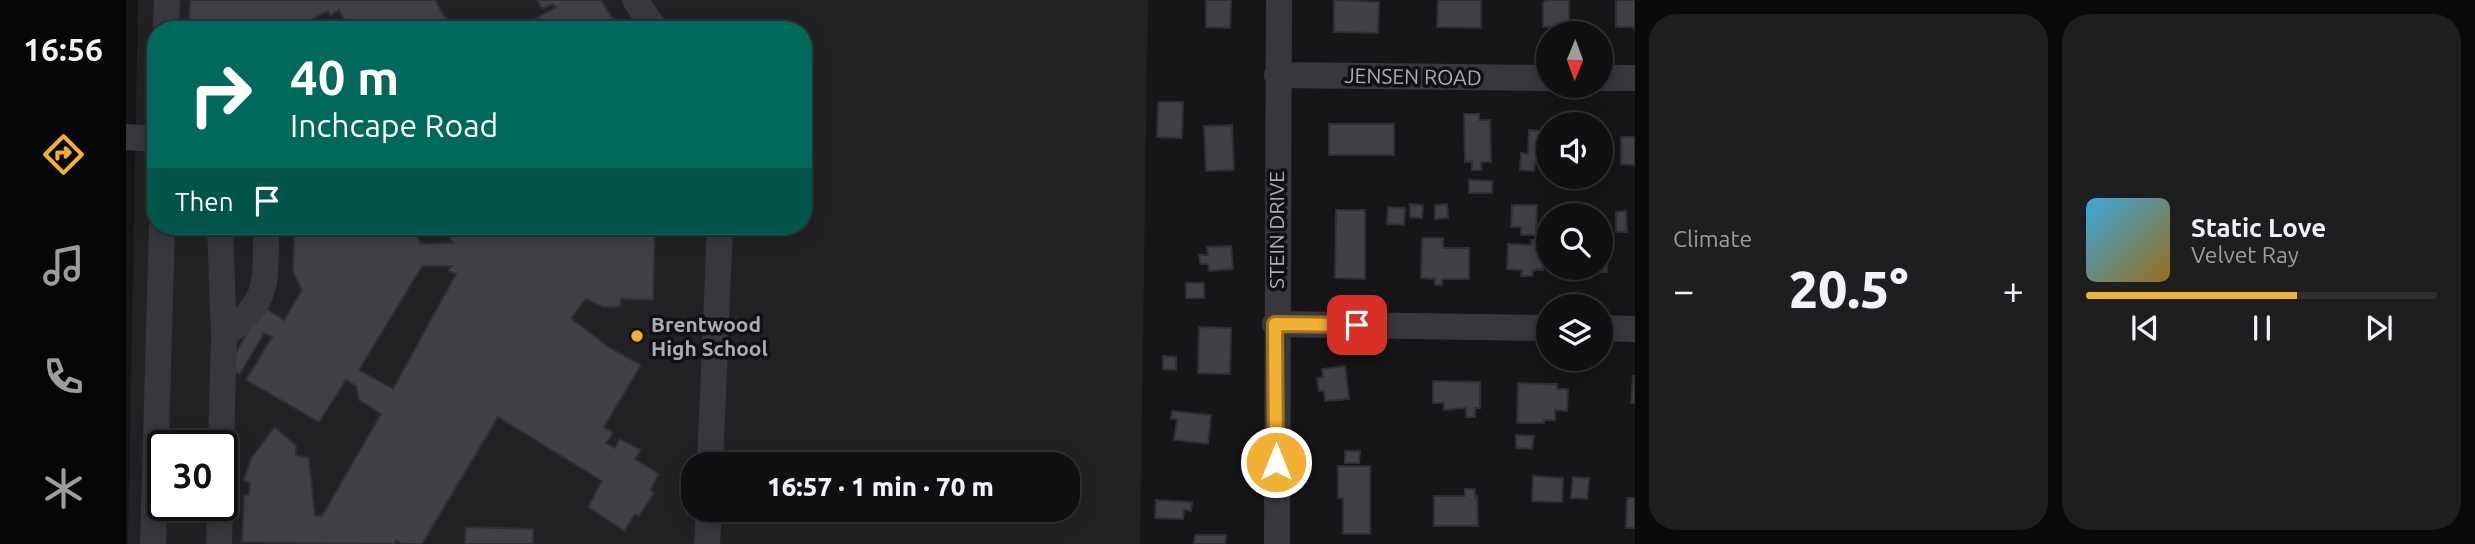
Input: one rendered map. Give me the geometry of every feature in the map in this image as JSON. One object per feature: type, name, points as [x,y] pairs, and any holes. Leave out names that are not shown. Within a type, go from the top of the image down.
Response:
[{"type":"street","points":[[166,21],[167,0]]},
{"type":"street","points":[[635,0],[650,21]]},
{"type":"street","name":"STEIN DRIVE","points":[[1277,544],[1275,324],[1279,0]]},
{"type":"street","name":"JENSEN ROAD","points":[[1277,75],[1536,78]]},
{"type":"street","points":[[1614,78],[1635,78]]},
{"type":"street","points":[[126,138],[147,139]]},
{"type":"street","points":[[153,544],[162,235]]},
{"type":"street","points":[[220,235],[224,336],[221,430]]},
{"type":"street","points":[[224,336],[250,315],[265,289],[266,235]]},
{"type":"street","points":[[711,452],[720,235]]},
{"type":"street","points":[[1275,324],[1536,328]]},
{"type":"street","points":[[1613,328],[1635,329]]},
{"type":"street","points":[[219,544],[220,521]]},
{"type":"street","points":[[707,544],[708,522]]},
{"type":"shaded area","name":"Brentwood High School","points":[[138,0],[1148,0],[1140,544],[128,544]]},
{"type":"building","points":[[190,0],[435,0],[447,21],[345,21],[339,10],[330,16],[328,11],[310,21],[189,21]]},
{"type":"building","points":[[537,0],[601,0],[614,21],[531,21],[556,7],[553,4],[542,9]]},
{"type":"building","points":[[1206,0],[1231,0],[1230,28],[1206,27]]},
{"type":"building","points":[[1334,0],[1379,2],[1378,33],[1334,32]]},
{"type":"building","points":[[1438,0],[1481,0],[1481,28],[1437,27]]},
{"type":"building","points":[[1569,0],[1569,21],[1543,21],[1543,2]]},
{"type":"building","points":[[1616,0],[1635,0],[1635,30],[1632,27],[1616,27]]},
{"type":"building","points":[[1158,102],[1183,102],[1182,138],[1157,137]]},
{"type":"building","points":[[1464,114],[1479,114],[1479,120],[1490,120],[1491,162],[1481,162],[1482,170],[1472,170],[1472,162],[1465,162]]},
{"type":"building","points":[[1329,124],[1394,124],[1394,155],[1329,155]]},
{"type":"building","points":[[1232,125],[1234,170],[1206,171],[1204,126]]},
{"type":"building","points":[[1529,130],[1536,130],[1534,171],[1520,170],[1521,153],[1528,154]]},
{"type":"building","points":[[1621,137],[1635,137],[1635,165],[1621,164]]},
{"type":"building","points":[[1469,180],[1492,181],[1492,193],[1469,193]]},
{"type":"building","points":[[1410,204],[1423,205],[1422,218],[1410,217]]},
{"type":"building","points":[[1447,204],[1448,218],[1435,219],[1435,205]]},
{"type":"building","points":[[1512,205],[1536,205],[1536,235],[1521,235],[1521,227],[1511,227]]},
{"type":"building","points":[[1388,207],[1405,208],[1404,225],[1387,224]]},
{"type":"building","points":[[1336,210],[1365,210],[1365,279],[1335,278]]},
{"type":"building","points":[[1626,211],[1627,232],[1616,232],[1616,212]]},
{"type":"building","points":[[294,235],[416,235],[421,244],[453,243],[450,238],[455,235],[655,235],[653,300],[621,299],[620,307],[603,307],[586,299],[571,318],[610,348],[641,365],[604,427],[613,433],[606,443],[615,448],[620,439],[641,450],[635,459],[659,474],[650,490],[654,493],[639,516],[635,514],[624,531],[588,507],[602,481],[498,417],[422,544],[402,544],[396,540],[395,544],[242,542],[244,495],[249,495],[250,483],[243,480],[252,457],[275,427],[296,446],[296,455],[309,458],[315,516],[322,516],[381,414],[359,400],[356,386],[346,380],[319,422],[246,380],[272,337],[264,333],[240,374],[228,367],[262,306],[284,320],[302,290],[293,272]],"holes":[[[422,266],[452,266],[448,271],[456,274],[393,389],[359,370]]]},
{"type":"building","points":[[1422,238],[1443,238],[1443,248],[1469,248],[1469,279],[1442,279],[1442,285],[1435,285],[1435,279],[1421,278]]},
{"type":"building","points":[[1532,240],[1536,240],[1536,270],[1533,270],[1532,276],[1521,276],[1522,270],[1507,269],[1508,244],[1531,245]]},
{"type":"building","points":[[1231,246],[1233,269],[1209,271],[1208,264],[1200,264],[1199,255],[1208,255],[1207,247]]},
{"type":"building","points":[[1186,283],[1204,283],[1204,298],[1186,298]]},
{"type":"building","points":[[1199,327],[1231,328],[1230,374],[1198,373]]},
{"type":"building","points":[[1163,356],[1176,357],[1176,370],[1163,369]]},
{"type":"building","points":[[1345,366],[1349,399],[1325,401],[1324,391],[1319,391],[1317,378],[1323,377],[1322,369]]},
{"type":"building","points":[[1633,376],[1635,403],[1631,403]]},
{"type":"building","points":[[1433,381],[1480,382],[1480,408],[1475,408],[1475,417],[1466,417],[1466,408],[1444,410],[1444,403],[1433,403]]},
{"type":"building","points":[[1518,383],[1557,384],[1557,389],[1568,389],[1567,411],[1555,410],[1555,420],[1544,420],[1544,423],[1517,423]]},
{"type":"building","points":[[1172,411],[1211,415],[1208,444],[1174,440],[1177,419],[1171,419]]},
{"type":"building","points":[[1516,435],[1534,436],[1532,449],[1516,448]]},
{"type":"building","points":[[1345,451],[1360,451],[1359,463],[1345,463]]},
{"type":"building","points":[[1338,466],[1370,466],[1370,534],[1343,534],[1343,498],[1338,498]]},
{"type":"building","points":[[1533,476],[1563,478],[1562,502],[1532,501]]},
{"type":"building","points":[[1573,477],[1589,478],[1587,499],[1571,498]]},
{"type":"building","points":[[1465,489],[1475,489],[1478,526],[1434,526],[1434,496],[1465,496]]},
{"type":"building","points":[[1627,498],[1635,498],[1635,528],[1626,528]]},
{"type":"building","points":[[1156,500],[1192,502],[1191,511],[1184,510],[1183,519],[1155,518]]},
{"type":"building","points":[[466,527],[533,529],[533,544],[465,544]]},
{"type":"building","points":[[1195,535],[1226,535],[1225,544],[1194,544]]},
{"type":"place","name":"Brentwood High School","points":[[637,336]]},
{"type":"route","points":[[1276,462],[1275,324],[1357,325]]}]
